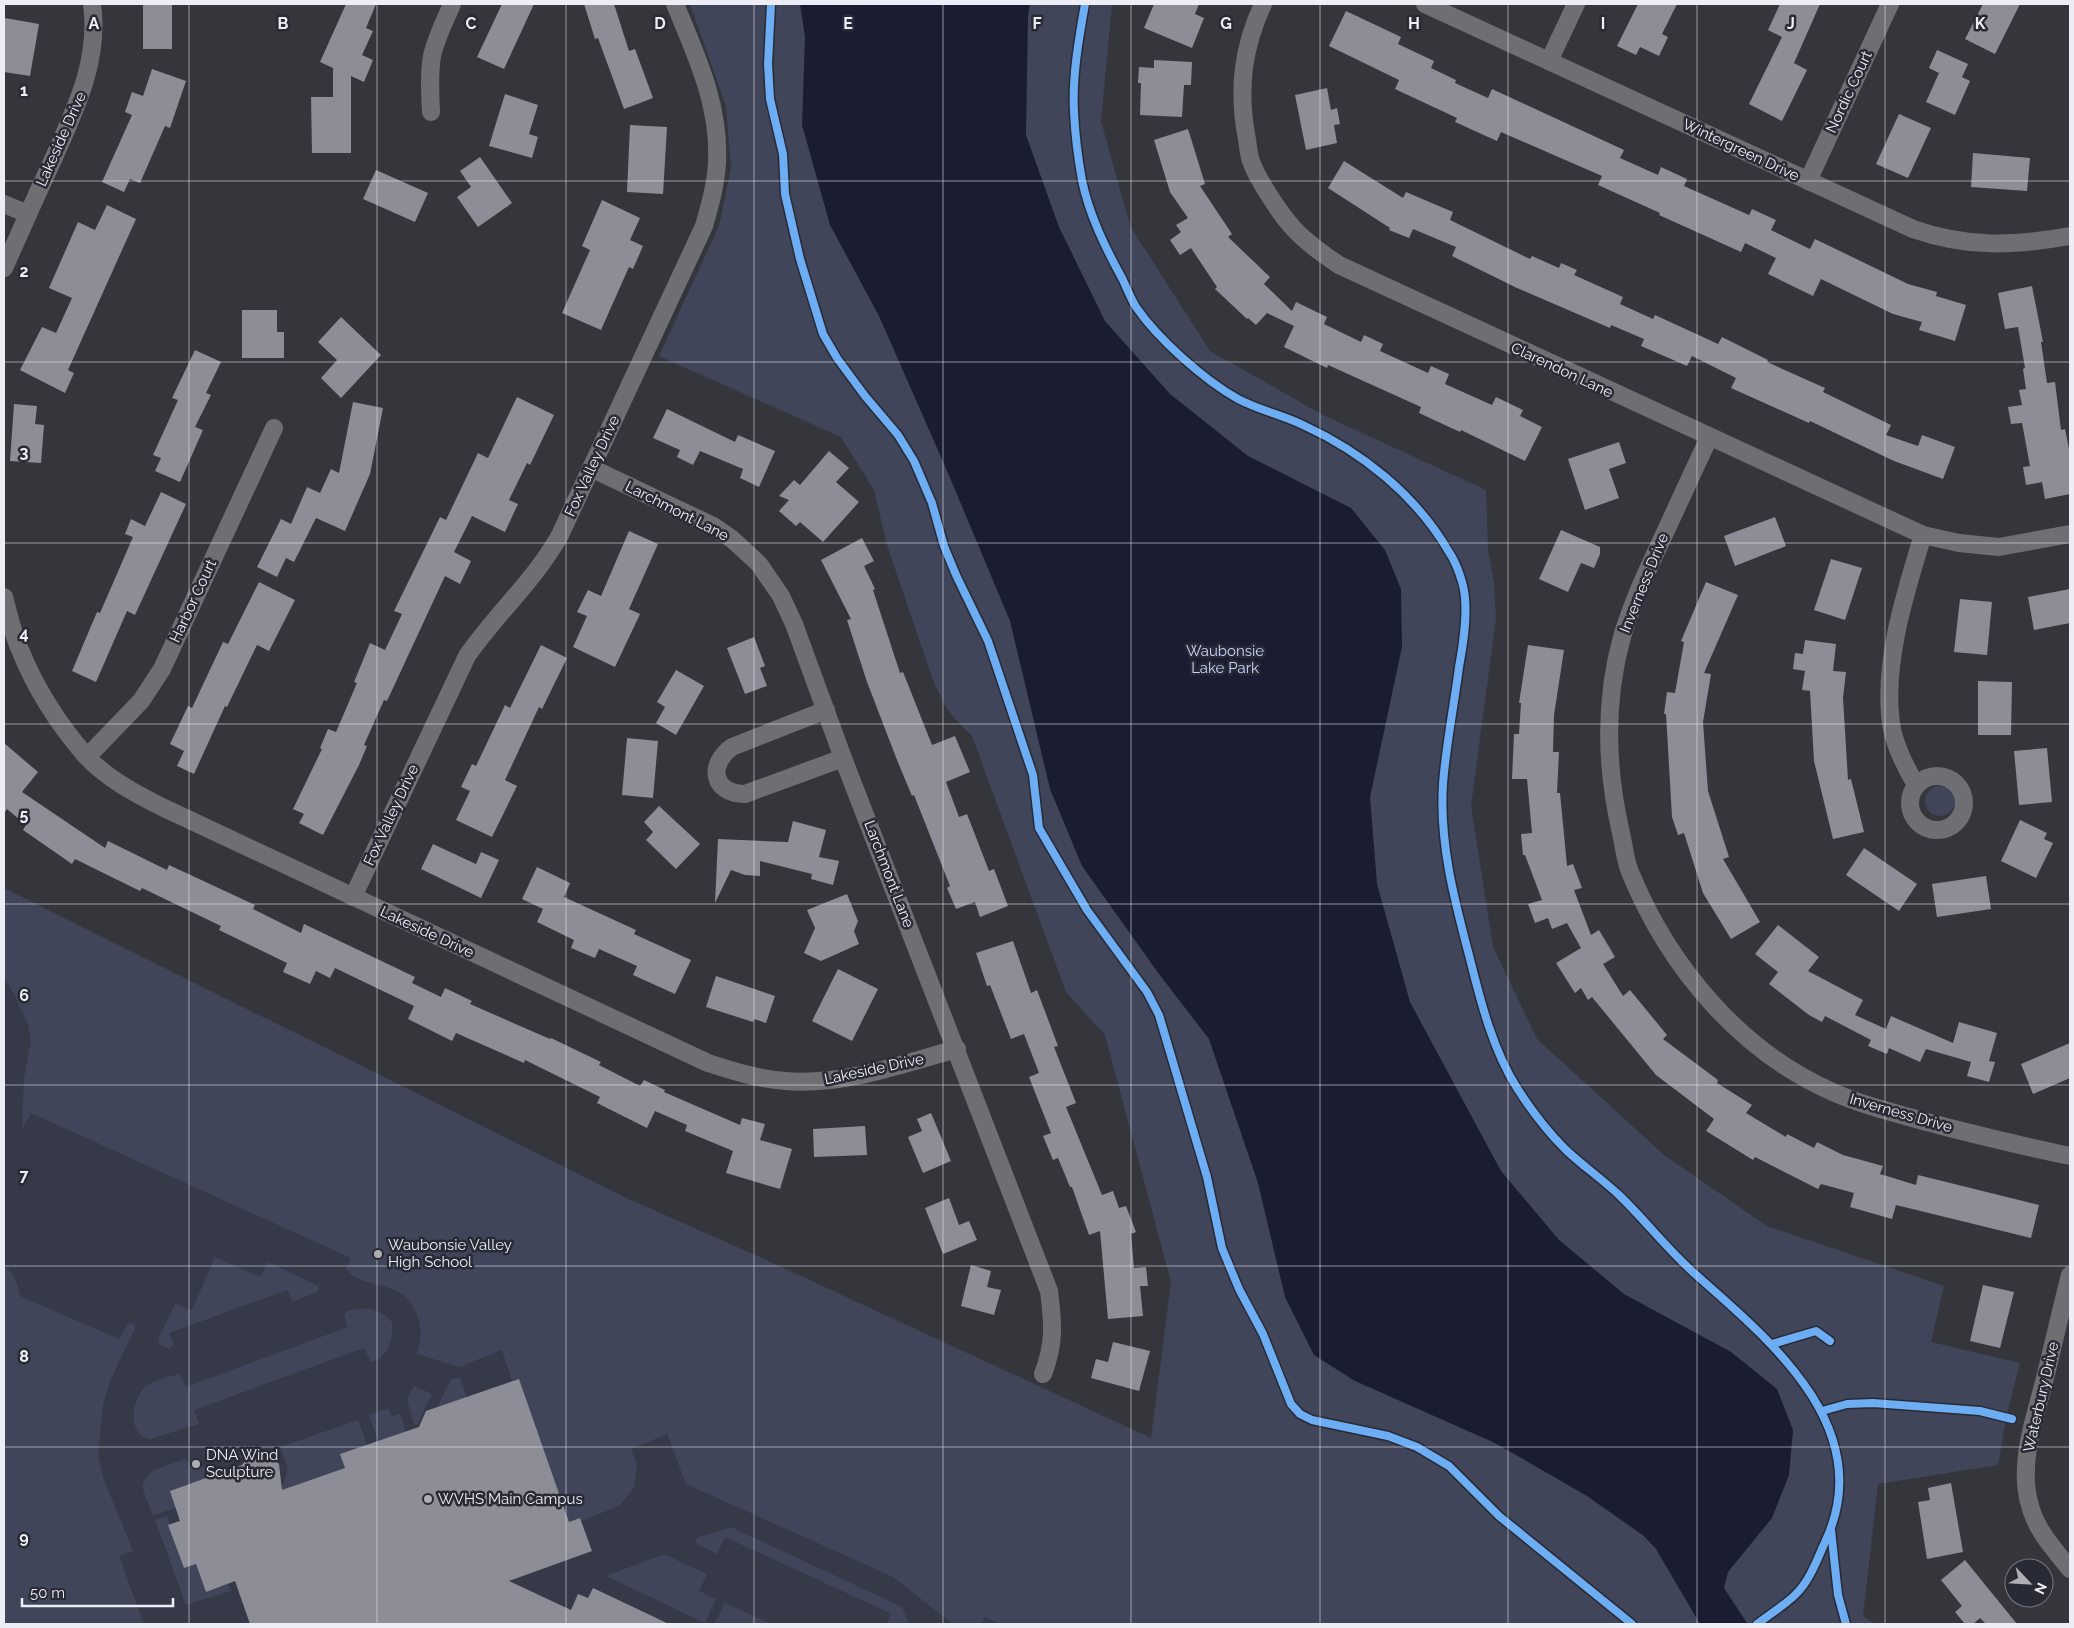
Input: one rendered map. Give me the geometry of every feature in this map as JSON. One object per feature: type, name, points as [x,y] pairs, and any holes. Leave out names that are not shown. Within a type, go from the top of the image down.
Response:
[{"type":"street","name":"Lakeside Drive","points":[[4,268],[84,89],[92,51],[94,28],[92,4]]},
{"type":"street","points":[[431,112],[430,80],[432,55],[452,4]]},
{"type":"street","name":"Fox Valley Drive","points":[[353,897],[467,656],[551,551],[704,226],[714,192],[718,148],[715,120],[708,85],[675,4]]},
{"type":"street","name":"Clarendon Lane","points":[[1263,4],[1247,47],[1242,73],[1242,112],[1251,161],[1277,206],[1294,229],[1313,247],[1339,265],[1709,438],[1754,456],[1923,535],[1959,543],[1999,547],[2070,534]]},
{"type":"street","name":"Wintergreen Drive","points":[[1425,4],[1913,229],[1950,240],[1975,244],[2004,245],[2070,237]]},
{"type":"street","points":[[1549,61],[1576,4]]},
{"type":"street","name":"Nordic Court","points":[[1808,181],[1890,4]]},
{"type":"street","points":[[4,204],[28,214]]},
{"type":"street","name":"Harbor Court","points":[[87,757],[141,701],[157,678],[274,428]]},
{"type":"street","name":"Inverness Drive","points":[[1709,438],[1634,601],[1622,638],[1610,699],[1608,757],[1614,802],[1629,870],[1651,917],[1687,974],[1722,1015],[1745,1036],[1791,1070],[1834,1092],[1874,1108],[2030,1148],[2070,1156]]},
{"type":"street","name":"Larchmont Lane","points":[[591,468],[713,526],[748,552],[759,564],[781,596],[794,624],[1049,1291],[1054,1324],[1053,1341],[1050,1357],[1043,1374]]},
{"type":"street","points":[[1916,785],[1903,762],[1892,730],[1889,688],[1904,596],[1923,535]]},
{"type":"street","name":"Lakeside Drive","points":[[4,597],[20,651],[40,690],[56,716],[87,757],[134,793],[353,897],[708,1063],[734,1072],[770,1079],[812,1082],[857,1076],[957,1049]]},
{"type":"street","points":[[826,710],[737,744],[722,755],[716,767],[716,775],[720,785],[730,792],[745,794],[844,758]]},
{"type":"street","name":"Waterbury Drive","points":[[2070,1275],[2029,1440],[2025,1484],[2029,1504],[2047,1542],[2070,1569]]},
{"type":"shaded area","points":[[800,4],[1030,4],[1028,16],[1026,135],[1059,227],[1105,321],[1170,394],[1248,456],[1351,508],[1385,550],[1401,589],[1402,647],[1370,797],[1377,884],[1410,1002],[1501,1171],[1559,1240],[1624,1294],[1731,1352],[1777,1389],[1793,1430],[1789,1475],[1772,1518],[1728,1572],[1724,1588],[1747,1623],[1751,1624],[1700,1624],[1656,1549],[1644,1536],[1587,1496],[1495,1443],[1355,1381],[1314,1355],[1285,1297],[1258,1183],[1209,1039],[1159,974],[1082,866],[1050,789],[1010,621],[879,316],[830,225],[802,125],[805,37]]},
{"type":"shaded area","name":"Waubonsie Valley High School","points":[[4,888],[631,1200],[762,1258],[1541,1624],[4,1624]]},
{"type":"green space","name":"Waubonsie Lake Park","points":[[690,4],[1112,4],[1101,121],[1130,226],[1210,351],[1323,415],[1486,490],[1488,550],[1494,583],[1496,618],[1471,806],[1493,947],[1537,1039],[1664,1155],[1767,1226],[1944,1286],[1931,1342],[2020,1363],[2006,1418],[1998,1465],[1878,1484],[1863,1616],[1875,1624],[1000,1624],[985,1617],[981,1624],[953,1624],[893,1577],[686,1484],[667,1434],[631,1449],[637,1464],[634,1488],[619,1506],[581,1521],[580,1518],[569,1522],[519,1379],[512,1381],[502,1350],[459,1367],[417,1354],[420,1343],[420,1328],[416,1312],[410,1301],[393,1289],[354,1276],[346,1269],[351,1258],[31,1113],[22,1130],[24,1078],[31,1040],[28,1025],[4,977],[4,888],[631,1200],[762,1258],[1151,1438],[1171,1282],[1105,1035],[1066,992],[972,736],[955,719],[945,705],[934,683],[887,545],[874,490],[841,437],[659,356],[719,226],[731,168],[726,106]]},
{"type":"green space","points":[[1940,786],[1951,790],[1955,801],[1951,812],[1940,816],[1929,812],[1925,801],[1929,790]]},
{"type":"green space","points":[[215,1257],[260,1277],[268,1262],[318,1286],[319,1291],[293,1302],[287,1290],[169,1333],[174,1344],[169,1349],[159,1344],[159,1337],[175,1304],[192,1310]]},
{"type":"green space","points":[[4,1266],[15,1279],[20,1296],[119,1339],[128,1324],[133,1323],[135,1328],[110,1381],[103,1405],[98,1456],[104,1480],[133,1551],[119,1556],[144,1624],[4,1624]]},
{"type":"green space","points":[[367,1308],[382,1313],[392,1322],[391,1341],[386,1352],[377,1360],[371,1362],[364,1348],[194,1410],[199,1424],[150,1439],[138,1431],[134,1417],[136,1401],[144,1388],[152,1382],[180,1374],[186,1387],[348,1327],[344,1315],[347,1311]]},
{"type":"green space","points":[[460,1377],[467,1397],[437,1408],[451,1379]]},
{"type":"green space","points":[[414,1386],[432,1394],[417,1425],[414,1424],[407,1400]]},
{"type":"green space","points":[[389,1408],[392,1416],[400,1414],[411,1446],[378,1441],[369,1415]]},
{"type":"green space","points":[[358,1420],[367,1445],[345,1468],[286,1519],[277,1490],[283,1485],[288,1469],[280,1447]]},
{"type":"green space","points":[[186,1459],[187,1462],[190,1462],[193,1469],[205,1466],[209,1477],[170,1491],[176,1508],[153,1515],[146,1499],[143,1482],[158,1468]]},
{"type":"green space","points":[[167,1516],[170,1524],[168,1525],[184,1568],[196,1564],[206,1591],[228,1584],[231,1591],[186,1605],[155,1520]]},
{"type":"green space","points":[[733,1528],[898,1605],[903,1609],[909,1624],[887,1624],[892,1614],[725,1537],[717,1554],[697,1544],[698,1537]]},
{"type":"green space","points":[[662,1555],[707,1574],[699,1591],[716,1599],[705,1623],[606,1576]]},
{"type":"green space","points":[[725,1603],[771,1624],[714,1624]]},
{"type":"building","points":[[143,4],[172,4],[172,49],[143,49]]},
{"type":"building","points":[[346,4],[376,4],[366,28],[373,31],[362,55],[373,60],[364,82],[351,76],[351,153],[312,153],[311,97],[333,97],[333,68],[320,62]]},
{"type":"building","points":[[502,4],[534,4],[504,69],[477,57]]},
{"type":"building","points":[[584,4],[614,4],[629,51],[635,49],[653,98],[624,109],[598,38],[595,39]]},
{"type":"building","points":[[1154,4],[1199,4],[1195,14],[1204,18],[1192,48],[1144,28]]},
{"type":"building","points":[[1638,4],[1677,4],[1662,34],[1668,37],[1659,56],[1640,47],[1636,55],[1617,46]]},
{"type":"building","points":[[1780,4],[1820,4],[1794,63],[1807,70],[1782,121],[1749,104],[1782,37],[1768,30]]},
{"type":"building","points":[[1983,4],[2020,4],[1995,54],[1965,39]]},
{"type":"building","points":[[1346,11],[1401,37],[1398,44],[1434,61],[1431,68],[1456,80],[1455,83],[1488,98],[1492,89],[1624,150],[1620,158],[1658,175],[1661,167],[1687,179],[1684,186],[1749,215],[1752,209],[1776,220],[1771,230],[1810,249],[1815,239],[1908,284],[1937,292],[1936,296],[1966,305],[1955,341],[1919,330],[1922,322],[1893,314],[1821,279],[1813,296],[1768,274],[1776,258],[1745,243],[1741,252],[1659,215],[1660,213],[1598,185],[1602,176],[1501,132],[1497,141],[1455,122],[1457,118],[1395,89],[1399,80],[1329,46]]},
{"type":"building","points":[[5,18],[39,24],[30,76],[4,72]]},
{"type":"building","points":[[1937,50],[1968,64],[1962,77],[1970,81],[1955,115],[1926,102],[1939,73],[1929,68]]},
{"type":"building","points":[[1154,60],[1192,62],[1191,85],[1184,85],[1182,117],[1140,115],[1141,83],[1138,83],[1139,67],[1154,68]]},
{"type":"building","points":[[152,69],[186,81],[170,128],[165,126],[140,183],[130,179],[124,192],[102,182],[132,115],[125,112],[132,92],[143,96]]},
{"type":"building","points":[[1327,88],[1331,110],[1337,108],[1340,124],[1334,125],[1337,143],[1306,150],[1295,95]]},
{"type":"building","points":[[505,94],[538,105],[529,134],[538,137],[532,158],[489,146]]},
{"type":"building","points":[[1899,114],[1931,128],[1908,178],[1876,164]]},
{"type":"building","points":[[630,125],[667,127],[663,194],[627,192]]},
{"type":"building","points":[[1188,129],[1205,184],[1200,186],[1232,234],[1228,237],[1270,277],[1264,284],[1292,311],[1296,302],[1327,317],[1324,324],[1361,342],[1364,335],[1383,344],[1380,351],[1428,373],[1431,366],[1449,374],[1445,384],[1492,405],[1496,397],[1523,410],[1520,416],[1542,427],[1525,461],[1461,430],[1460,432],[1419,413],[1421,407],[1328,365],[1327,368],[1284,347],[1294,326],[1267,313],[1256,325],[1215,289],[1217,287],[1191,248],[1180,255],[1170,240],[1181,232],[1176,225],[1188,218],[1170,192],[1154,140]]},
{"type":"building","points":[[1973,153],[2030,158],[2027,191],[1971,187]]},
{"type":"building","points":[[480,157],[512,203],[478,227],[457,197],[471,187],[460,171]]},
{"type":"building","points":[[1344,161],[1403,198],[1406,192],[1453,212],[1450,220],[1530,259],[1532,256],[1559,268],[1561,263],[1577,270],[1574,275],[1623,297],[1620,304],[1653,319],[1655,315],[1718,344],[1722,337],[1768,360],[1767,362],[1825,388],[1823,392],[1891,425],[1886,435],[1918,446],[1922,435],[1955,447],[1943,479],[1894,461],[1810,421],[1809,423],[1731,388],[1736,378],[1692,356],[1687,366],[1641,346],[1644,339],[1611,325],[1610,328],[1517,288],[1452,256],[1456,247],[1413,229],[1409,238],[1389,230],[1390,228],[1328,188]]},
{"type":"building","points":[[376,170],[428,193],[415,222],[363,199]]},
{"type":"building","points":[[602,200],[640,218],[630,240],[643,246],[633,269],[629,267],[601,330],[562,313],[590,250],[582,246]]},
{"type":"building","points":[[107,205],[136,219],[68,370],[74,373],[65,393],[20,370],[42,327],[56,333],[72,298],[49,288],[78,222],[95,230]]},
{"type":"building","points":[[2032,286],[2043,342],[2041,342],[2047,383],[2055,382],[2061,430],[2065,429],[2070,454],[2070,494],[2045,499],[2042,482],[2026,485],[2023,467],[2030,466],[2022,423],[2011,424],[2008,407],[2022,405],[2019,390],[2026,389],[2023,369],[2025,368],[2018,327],[2005,329],[1998,293]]},
{"type":"building","points":[[242,310],[277,310],[277,332],[284,332],[284,358],[242,358]]},
{"type":"building","points":[[341,317],[381,355],[341,398],[321,378],[337,360],[318,342]]},
{"type":"building","points":[[195,350],[221,362],[206,393],[211,395],[195,427],[203,430],[180,482],[155,471],[161,458],[153,455],[178,400],[172,398]]},
{"type":"building","points":[[517,397],[554,415],[530,465],[527,463],[509,500],[518,504],[505,532],[472,516],[454,552],[471,561],[460,584],[445,576],[387,701],[384,700],[364,745],[367,746],[359,765],[323,835],[299,823],[304,814],[293,809],[322,749],[320,748],[328,729],[336,732],[357,683],[354,682],[370,643],[385,650],[402,614],[394,611],[440,517],[446,520],[478,453],[488,458]]},
{"type":"building","points":[[353,402],[383,408],[370,474],[345,531],[316,518],[294,562],[286,558],[277,577],[257,567],[281,519],[291,524],[307,487],[320,493],[331,469],[339,473]]},
{"type":"building","points":[[14,404],[37,406],[35,424],[44,425],[41,463],[10,461]]},
{"type":"building","points":[[667,409],[735,442],[738,435],[775,451],[759,487],[740,478],[743,469],[700,451],[693,465],[677,457],[680,450],[653,438]]},
{"type":"building","points":[[1619,442],[1626,463],[1609,469],[1619,498],[1585,510],[1568,459]]},
{"type":"building","points":[[829,451],[849,468],[836,482],[859,502],[823,542],[800,522],[796,526],[779,511],[789,500],[779,496],[794,480],[800,485]]},
{"type":"building","points":[[161,492],[186,504],[135,615],[127,611],[96,682],[72,671],[97,612],[100,613],[133,537],[125,534],[131,519],[145,526]]},
{"type":"building","points":[[1775,517],[1786,546],[1735,566],[1724,536]]},
{"type":"building","points":[[1561,530],[1600,547],[1600,554],[1594,568],[1581,563],[1568,592],[1539,579]]},
{"type":"building","points":[[629,531],[658,544],[629,609],[640,614],[615,667],[573,647],[587,616],[577,612],[588,590],[601,596]]},
{"type":"building","points":[[862,538],[874,561],[864,566],[875,589],[873,590],[900,673],[903,672],[932,745],[955,736],[970,772],[946,782],[959,817],[967,814],[989,871],[994,869],[1008,906],[980,917],[975,902],[956,909],[947,888],[950,886],[914,795],[912,796],[897,760],[867,682],[847,620],[851,619],[821,560]]},
{"type":"building","points":[[1831,559],[1862,568],[1845,620],[1814,610]]},
{"type":"building","points":[[259,582],[295,600],[269,651],[257,645],[227,707],[225,706],[194,774],[177,766],[184,751],[170,744],[188,706],[192,708],[223,642],[228,644]]},
{"type":"building","points":[[1706,582],[1738,595],[1704,673],[1711,674],[1703,722],[1708,791],[1729,857],[1723,859],[1760,922],[1731,939],[1703,893],[1684,833],[1678,835],[1672,817],[1666,714],[1664,714],[1667,692],[1675,693],[1684,642],[1681,641]]},
{"type":"building","points":[[2070,589],[2070,623],[2034,630],[2028,597]]},
{"type":"building","points":[[1960,599],[1992,602],[1987,655],[1954,652]]},
{"type":"building","points":[[754,637],[765,666],[760,668],[767,686],[745,694],[727,648]]},
{"type":"building","points":[[1805,640],[1836,644],[1833,671],[1846,672],[1843,698],[1848,780],[1851,779],[1864,832],[1833,839],[1814,761],[1810,691],[1802,690],[1805,671],[1793,669],[1795,653],[1803,654]]},
{"type":"building","points":[[541,645],[567,658],[542,709],[539,707],[505,780],[517,786],[492,837],[456,820],[470,791],[461,787],[472,764],[476,766],[505,705],[510,708]]},
{"type":"building","points":[[1528,645],[1564,650],[1554,715],[1553,752],[1559,752],[1557,793],[1560,793],[1567,866],[1573,864],[1582,888],[1574,890],[1591,935],[1599,930],[1615,957],[1603,964],[1623,996],[1630,990],[1667,1035],[1663,1039],[1718,1080],[1717,1083],[1752,1105],[1746,1113],[1786,1137],[1787,1134],[1814,1148],[1817,1142],[1843,1155],[1883,1166],[1880,1174],[1916,1185],[1918,1175],[2039,1205],[2031,1238],[1896,1205],[1892,1219],[1850,1207],[1854,1193],[1821,1184],[1818,1189],[1755,1157],[1753,1160],[1706,1131],[1714,1119],[1656,1075],[1592,997],[1588,1000],[1581,988],[1575,993],[1556,963],[1581,948],[1567,923],[1552,929],[1548,918],[1535,923],[1528,904],[1542,900],[1525,855],[1523,855],[1521,834],[1532,833],[1527,779],[1512,779],[1514,734],[1519,734],[1521,703],[1519,703]]},
{"type":"building","points":[[676,670],[704,686],[676,735],[656,723],[665,707],[657,702]]},
{"type":"building","points":[[1978,681],[2012,682],[2011,735],[1978,735]]},
{"type":"building","points":[[627,738],[658,741],[653,798],[622,795]]},
{"type":"building","points":[[4,743],[38,772],[22,792],[105,848],[108,841],[167,870],[169,865],[255,905],[253,909],[301,933],[304,924],[415,977],[412,983],[441,997],[445,988],[472,1001],[470,1004],[551,1038],[601,1062],[599,1065],[640,1086],[644,1080],[665,1090],[664,1092],[740,1125],[742,1118],[765,1124],[760,1140],[792,1149],[780,1189],[726,1173],[733,1151],[685,1131],[687,1125],[655,1111],[647,1128],[597,1103],[600,1097],[525,1060],[524,1063],[456,1033],[452,1041],[408,1019],[414,1006],[335,968],[330,978],[316,971],[310,984],[283,972],[287,963],[219,930],[221,926],[142,888],[140,891],[75,859],[72,864],[23,830],[26,825],[7,809],[4,813]]},
{"type":"building","points":[[2047,748],[2052,802],[2019,805],[2014,751]]},
{"type":"building","points":[[659,806],[700,844],[676,869],[646,840],[653,832],[644,822]]},
{"type":"building","points":[[2020,820],[2047,833],[2044,839],[2053,843],[2036,878],[2001,861]]},
{"type":"building","points":[[793,821],[826,830],[819,857],[839,861],[833,885],[811,879],[812,874],[760,861],[760,876],[745,875],[731,870],[715,903],[718,839],[788,842]]},
{"type":"building","points":[[433,844],[476,864],[481,852],[499,860],[481,898],[421,869]]},
{"type":"building","points":[[1864,848],[1917,884],[1899,911],[1846,875]]},
{"type":"building","points":[[537,867],[570,883],[564,897],[636,930],[634,934],[691,960],[675,994],[633,975],[637,966],[599,949],[595,958],[571,948],[574,940],[537,922],[543,909],[522,899]]},
{"type":"building","points":[[1986,876],[1991,909],[1937,917],[1932,884]]},
{"type":"building","points":[[847,894],[858,921],[854,931],[859,944],[821,961],[804,953],[815,928],[807,910]]},
{"type":"building","points":[[1778,925],[1819,957],[1808,971],[1863,1000],[1855,1015],[1886,1029],[1891,1016],[1953,1043],[1959,1022],[1997,1033],[1989,1061],[1995,1062],[1989,1082],[1967,1076],[1971,1062],[1926,1049],[1920,1062],[1889,1048],[1887,1054],[1868,1046],[1871,1040],[1825,1016],[1822,1022],[1809,1015],[1769,984],[1778,972],[1755,954]]},
{"type":"building","points":[[1013,941],[1031,993],[1037,990],[1058,1046],[1054,1047],[1076,1103],[1066,1107],[1102,1195],[1113,1191],[1119,1208],[1126,1206],[1136,1232],[1131,1234],[1134,1268],[1146,1267],[1148,1286],[1140,1286],[1143,1316],[1108,1319],[1100,1231],[1089,1235],[1072,1187],[1070,1187],[1058,1158],[1053,1160],[1043,1136],[1051,1133],[1029,1077],[1039,1073],[1024,1034],[1011,1039],[990,985],[987,986],[976,953]]},
{"type":"building","points":[[838,969],[878,989],[852,1041],[812,1021]]},
{"type":"building","points":[[716,976],[775,996],[766,1023],[754,1019],[753,1022],[706,1007]]},
{"type":"building","points":[[2070,1043],[2070,1078],[2033,1094],[2021,1064]]},
{"type":"building","points":[[931,1113],[951,1161],[923,1173],[908,1137],[922,1131],[917,1119]]},
{"type":"building","points":[[865,1126],[867,1155],[814,1157],[813,1129]]},
{"type":"building","points":[[949,1198],[959,1225],[969,1221],[977,1240],[943,1254],[925,1208]]},
{"type":"building","points":[[971,1265],[991,1271],[987,1287],[1001,1290],[994,1315],[961,1306]]},
{"type":"building","points":[[1983,1285],[2014,1292],[2000,1348],[1970,1341]]},
{"type":"building","points":[[1113,1342],[1150,1351],[1139,1391],[1091,1378],[1096,1359],[1108,1362]]},
{"type":"building","name":"WVHS Main Campus","points":[[519,1379],[569,1522],[580,1518],[592,1551],[509,1581],[571,1610],[578,1594],[588,1598],[593,1588],[669,1624],[250,1624],[235,1581],[206,1592],[196,1564],[184,1568],[168,1525],[180,1521],[170,1491],[242,1465],[247,1458],[262,1454],[271,1456],[279,1464],[282,1490],[345,1468],[340,1454],[419,1427],[426,1411]]},
{"type":"building","points":[[1951,1483],[1963,1552],[1927,1559],[1918,1502],[1930,1500],[1928,1488]]},
{"type":"building","points":[[1965,1560],[2017,1624],[1986,1624],[1980,1618],[1973,1624],[1965,1624],[1955,1612],[1962,1606],[1941,1580]]},
{"type":"cycle path","points":[[771,4],[768,64],[770,99],[783,154],[785,194],[800,259],[823,334],[837,358],[865,396],[898,435],[914,461],[932,503],[944,546],[988,641],[1033,775],[1039,828],[1087,910],[1147,992],[1159,1015],[1207,1177],[1222,1248],[1239,1289],[1263,1334],[1291,1404],[1300,1414],[1312,1420],[1388,1436],[1417,1447],[1449,1466],[1499,1516],[1632,1624]]},
{"type":"cycle path","points":[[1085,4],[1076,57],[1074,85],[1074,120],[1081,172],[1085,193],[1099,232],[1136,307],[1156,332],[1182,358],[1225,391],[1246,403],[1295,421],[1325,436],[1346,448],[1386,477],[1421,512],[1436,531],[1452,557],[1462,580],[1465,624],[1444,769],[1443,829],[1449,873],[1459,916],[1489,1026],[1501,1058],[1517,1088],[1534,1113],[1559,1143],[1619,1195],[1684,1264],[1754,1327],[1783,1358],[1808,1390],[1827,1425],[1838,1462],[1838,1501],[1825,1542],[1813,1570],[1801,1588],[1787,1602],[1757,1624]]},
{"type":"cycle path","points":[[1772,1344],[1816,1331],[1830,1341]]},
{"type":"cycle path","points":[[1822,1411],[1847,1404],[1873,1403],[1980,1411],[2012,1419]]},
{"type":"cycle path","points":[[1831,1530],[1838,1595],[1846,1624]]},
{"type":"place","name":"Waubonsie Valley High School","points":[[378,1254]]},
{"type":"place","name":"DNA Wind Sculpture","points":[[196,1464]]},
{"type":"place","name":"WVHS Main Campus","points":[[428,1499]]}]
